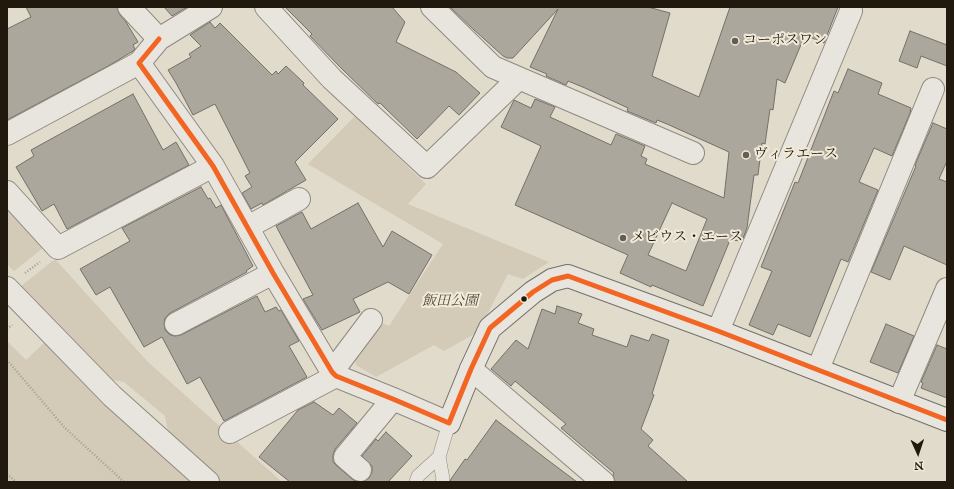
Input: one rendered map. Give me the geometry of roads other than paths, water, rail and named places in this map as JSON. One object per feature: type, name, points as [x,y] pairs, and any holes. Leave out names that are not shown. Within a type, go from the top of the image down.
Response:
[{"type":"street","points":[[129,7],[159,39]]},
{"type":"street","points":[[7,134],[139,63],[159,39],[211,7]]},
{"type":"street","points":[[266,7],[332,79],[427,167],[518,79]]},
{"type":"street","points":[[432,7],[492,67],[693,154]]},
{"type":"street","points":[[718,331],[851,11]]},
{"type":"street","points":[[139,63],[213,166],[273,273],[334,374],[449,423],[490,328],[533,292],[552,280],[568,276],[718,331],[947,420]]},
{"type":"street","points":[[818,370],[933,89]]},
{"type":"street","points":[[7,192],[58,248],[213,166]]},
{"type":"street","points":[[248,227],[299,199]]},
{"type":"street","points":[[176,324],[273,273]]},
{"type":"street","points":[[7,288],[112,396],[208,482]]},
{"type":"street","points":[[899,402],[947,289]]},
{"type":"street","points":[[230,432],[334,374],[371,320]]},
{"type":"street","points":[[471,369],[600,481]]},
{"type":"street","points":[[360,470],[345,457],[393,399]]},
{"type":"lane","points":[[442,482],[443,479],[439,457],[449,423]]},
{"type":"lane","points":[[416,482],[418,476],[439,457]]},
{"type":"place","name":"コーポスワン","points":[[735,41]]},
{"type":"place","name":"ヴィラエース","points":[[746,155]]},
{"type":"place","name":"メビウス・エース","points":[[623,238]]},
{"type":"park label","name":"飯田公園","points":[[450,302]]}]
